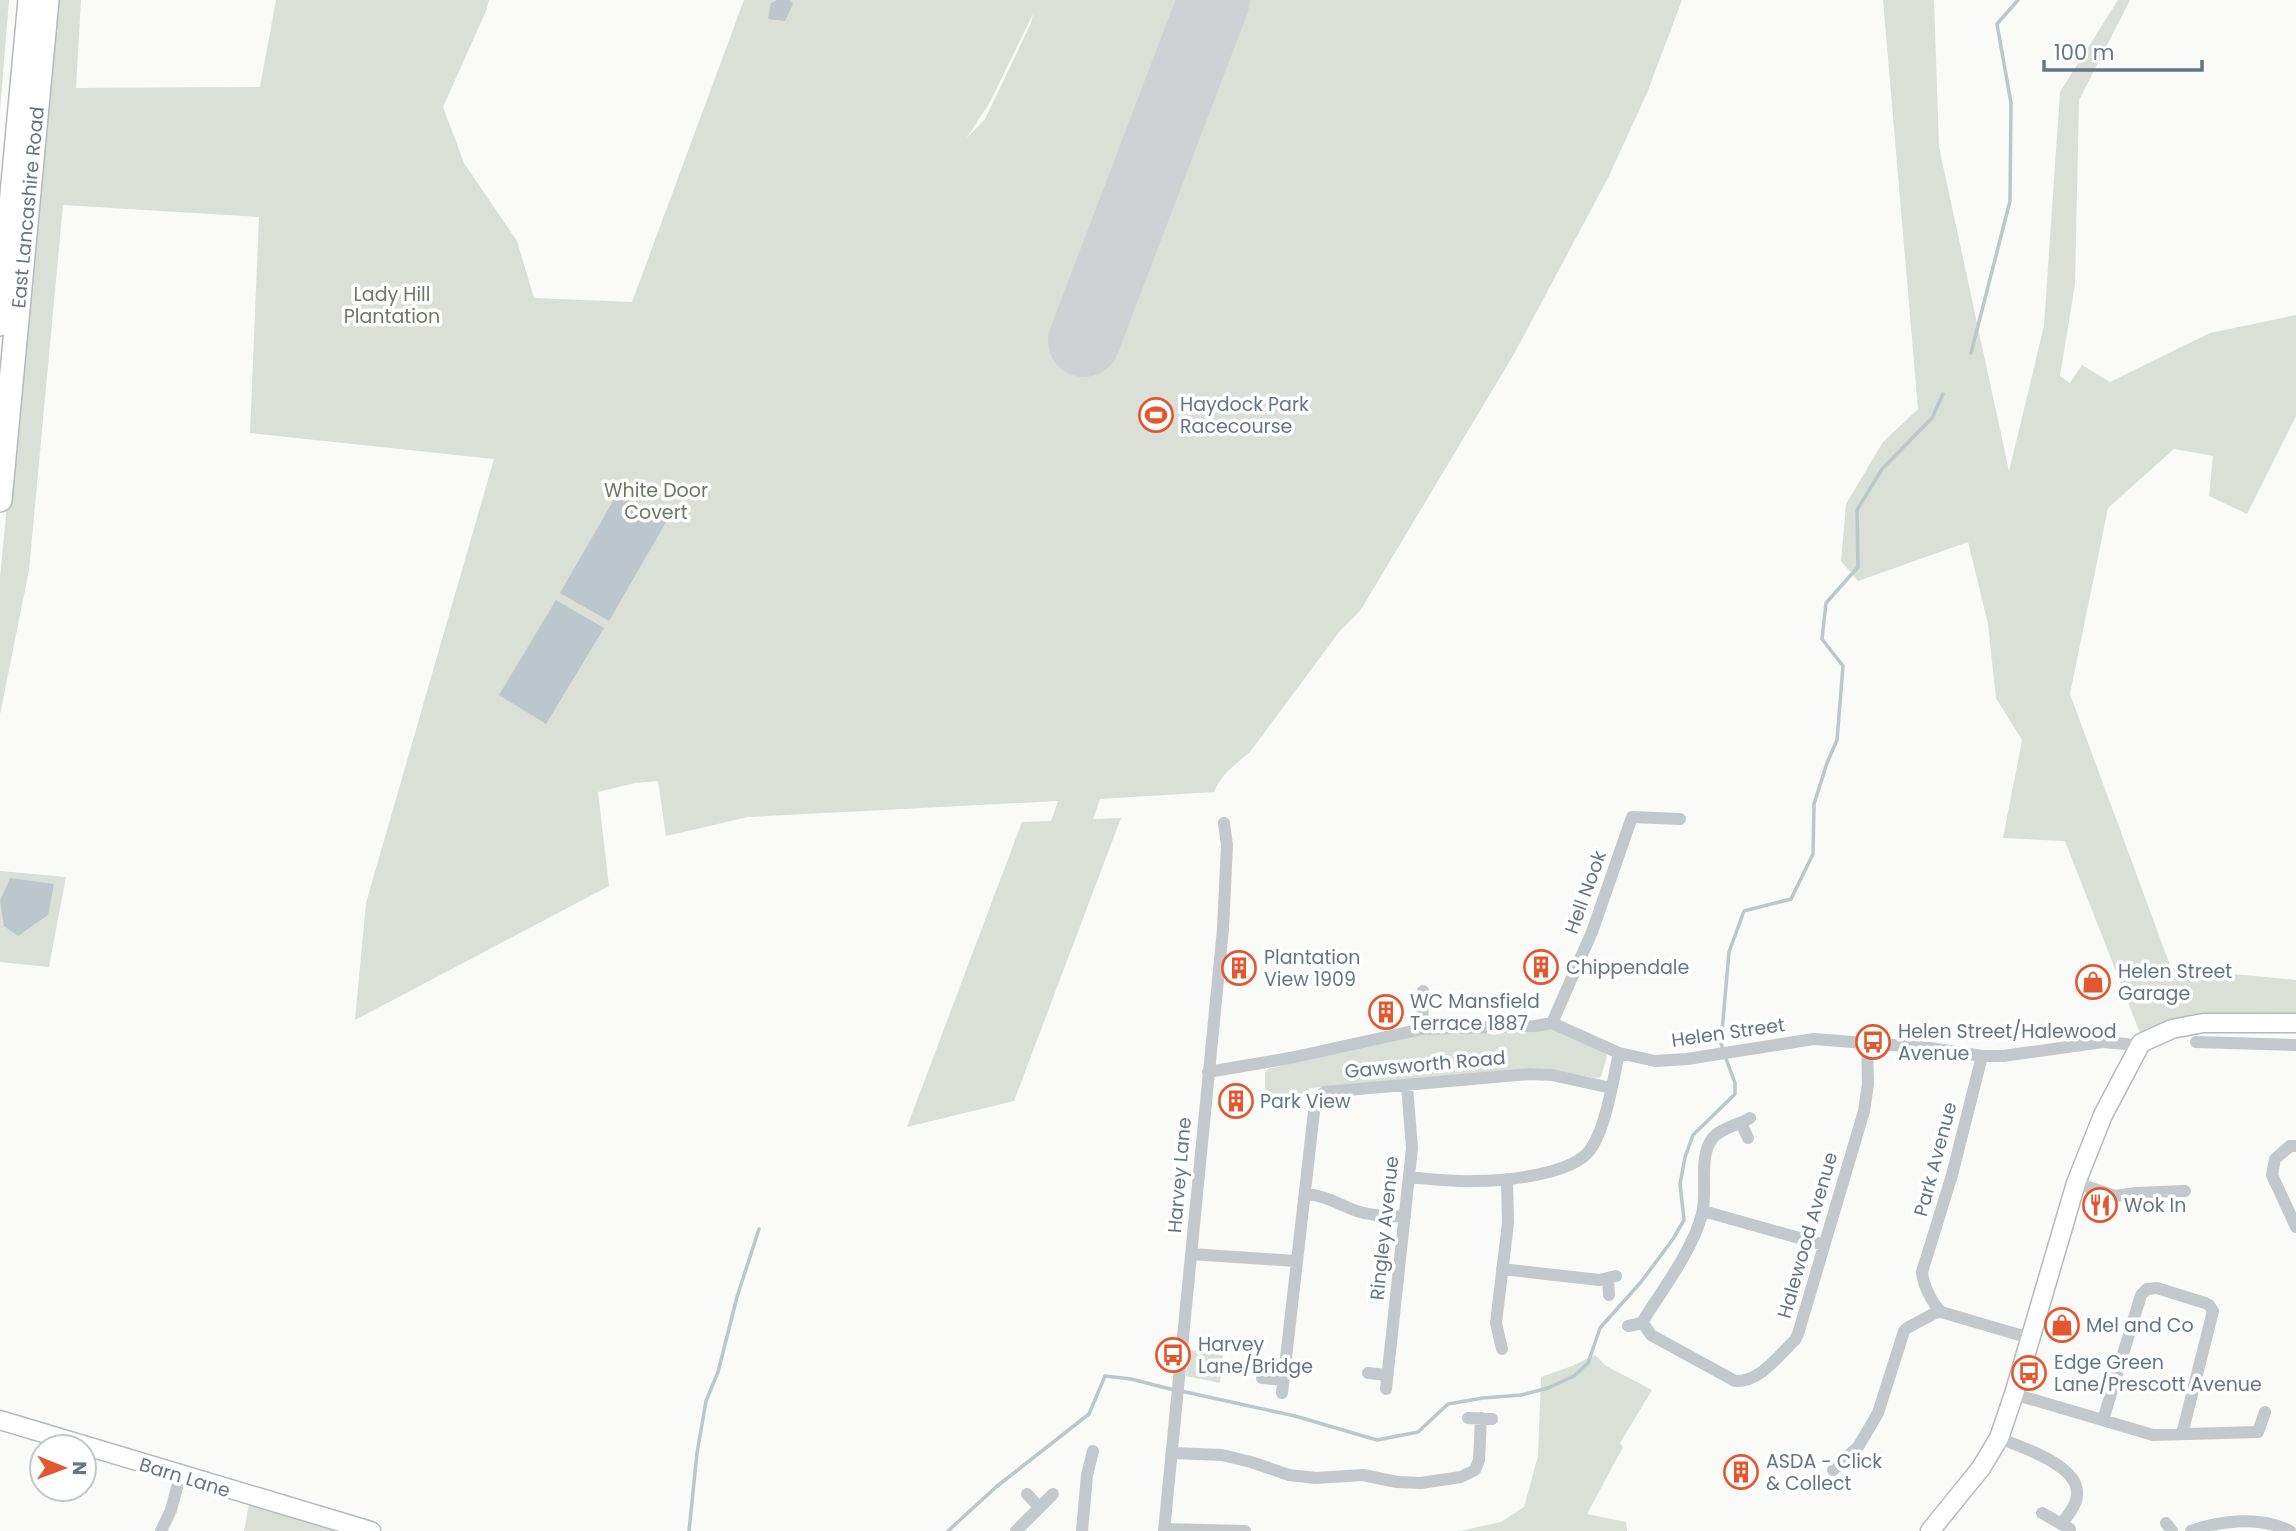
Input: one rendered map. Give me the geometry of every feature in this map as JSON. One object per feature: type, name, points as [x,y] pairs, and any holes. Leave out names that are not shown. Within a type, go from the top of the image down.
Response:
[{"type":"highway","name":"East Lancashire Road","points":[[0,324],[30,0]]},
{"type":"highway","name":"East Lancashire Road","points":[[0,500],[47,0]]},
{"type":"street","name":"Hell Nook","points":[[1552,1023],[1592,932],[1632,817],[1680,819]]},
{"type":"street","name":"Harvey Lane","points":[[1164,1530],[1223,929],[1227,845],[1224,823]]},
{"type":"street","points":[[1422,1030],[1423,991]]},
{"type":"street","points":[[1930,1531],[1981,1468],[1999,1438],[2076,1183],[2103,1115],[2141,1043],[2148,1037],[2172,1028],[2218,1021],[2296,1023]]},
{"type":"street","name":"Helen Street","points":[[1208,1072],[1422,1030],[1552,1023],[1619,1052],[1655,1061],[1814,1039],[1930,1048],[1982,1056],[2003,1056],[2103,1042],[2127,1045],[2136,1050]]},
{"type":"street","name":"Halewood Avenue","points":[[1643,1323],[1651,1335],[1729,1379],[1740,1381],[1760,1373],[1795,1340],[1864,1111],[1868,1084],[1867,1042]]},
{"type":"street","points":[[2196,1042],[2296,1045]]},
{"type":"street","points":[[1409,1177],[1473,1182],[1507,1179],[1565,1167],[1584,1157],[1597,1137],[1619,1052]]},
{"type":"street","name":"Park Avenue","points":[[1941,1312],[1922,1278],[1922,1272],[1952,1175],[1982,1056]]},
{"type":"street","name":"Gawsworth Road","points":[[1262,1378],[1283,1386],[1295,1261],[1306,1194],[1315,1103],[1318,1097],[1325,1093],[1530,1074],[1552,1075],[1611,1088]]},
{"type":"street","name":"Ringley Avenue","points":[[1386,1389],[1412,1148],[1406,1086]]},
{"type":"street","points":[[1628,1326],[1643,1323],[1689,1248],[1703,1210],[1707,1149],[1712,1138],[1746,1121],[1748,1138]]},
{"type":"street","points":[[2296,1146],[2290,1146],[2275,1159],[2272,1175],[2296,1227]]},
{"type":"street","points":[[2076,1183],[2115,1196],[2179,1191],[2172,1178]]},
{"type":"street","points":[[1502,1349],[1496,1323],[1508,1223],[1507,1179]]},
{"type":"street","points":[[1306,1194],[1334,1199],[1353,1210],[1405,1217]]},
{"type":"street","points":[[1703,1210],[1824,1245]]},
{"type":"street","points":[[1191,1254],[1295,1261]]},
{"type":"street","points":[[1502,1269],[1599,1280],[1612,1277],[1609,1295]]},
{"type":"street","points":[[2102,1420],[2141,1295],[2147,1289],[2157,1288],[2205,1303],[2213,1311],[2182,1434]]},
{"type":"street","points":[[1833,1470],[1858,1447],[1878,1413],[1903,1331],[1941,1312],[2031,1338]]},
{"type":"street","points":[[1368,1373],[1387,1375]]},
{"type":"street","points":[[2014,1394],[2153,1435],[2258,1432],[2265,1412]]},
{"type":"street","points":[[1172,1453],[1236,1457],[1304,1477],[1363,1475],[1397,1482],[1421,1483],[1461,1477],[1475,1469],[1479,1460],[1480,1418]]},
{"type":"street","name":"Barn Lane","points":[[0,1420],[371,1531]]},
{"type":"street","points":[[1999,1438],[2050,1461],[2073,1478],[2077,1493],[2076,1502],[2066,1526],[2042,1513]]},
{"type":"street","points":[[1086,1530],[1087,1475],[1093,1451]]},
{"type":"street","points":[[161,1531],[169,1516],[180,1476]]},
{"type":"street","points":[[1027,1494],[1039,1507]]},
{"type":"street","points":[[1016,1531],[1053,1494]]},
{"type":"street","points":[[2191,1531],[2242,1521],[2269,1524],[2290,1531]]},
{"type":"street","points":[[1164,1530],[1245,1531]]},
{"type":"green space","points":[[0,0],[9,0],[0,111]]},
{"type":"green space","points":[[59,0],[81,0],[76,88],[260,87],[276,0],[489,0],[443,107],[464,163],[517,241],[534,298],[632,302],[744,0],[1682,0],[1647,93],[1608,178],[1514,354],[1360,611],[1339,632],[1250,752],[1225,775],[1214,792],[1100,799],[1093,819],[1121,818],[1014,1101],[907,1127],[1022,822],[1051,821],[1058,801],[748,817],[666,836],[658,781],[635,783],[598,792],[609,886],[355,1020],[366,903],[494,459],[250,433],[259,217],[63,205],[29,570],[0,714],[0,577]],"holes":[[[1033,14],[985,119],[966,139],[990,102]]]},
{"type":"green space","points":[[1883,0],[1934,0],[1939,147],[2009,471],[2044,326],[2060,92],[2118,0],[2130,0],[2079,100],[2075,284],[2060,376],[2070,383],[2082,365],[2110,382],[2210,333],[2296,315],[2296,416],[2247,514],[2209,496],[2213,456],[2174,449],[2108,508],[2070,694],[2171,968],[2296,980],[2296,1018],[2190,1017],[2140,1033],[2065,841],[2003,838],[2022,740],[1996,698],[1988,624],[1968,542],[1858,581],[1841,561],[1846,504],[1883,442],[1918,409]]},
{"type":"green space","points":[[0,871],[66,877],[49,967],[0,962]]},
{"type":"green space","points":[[1553,1027],[1605,1053],[1607,1056],[1601,1077],[1528,1068],[1424,1080],[1309,1088],[1308,1096],[1265,1093],[1265,1073],[1268,1069],[1423,1032],[1474,1030],[1494,1035],[1513,1030],[1524,1034],[1535,1028]]},
{"type":"green space","points":[[1189,1350],[1223,1355],[1220,1383],[1186,1376]]},
{"type":"green space","points":[[1595,1355],[1606,1366],[1652,1390],[1620,1443],[1623,1447],[1587,1514],[1626,1522],[1627,1531],[1460,1531],[1501,1522],[1524,1507],[1538,1456],[1541,1377]]},
{"type":"green space","points":[[249,1504],[335,1531],[244,1531]]},
{"type":"shaded area","points":[[789,0],[793,4],[785,21],[768,19],[771,3]]},
{"type":"shaded area","points":[[617,494],[666,522],[609,621],[560,593]]},
{"type":"shaded area","points":[[556,600],[604,628],[546,724],[499,695]]},
{"type":"shaded area","points":[[10,878],[54,884],[48,915],[18,936],[4,926],[0,901]]},
{"type":"waterway","points":[[1971,353],[2010,201],[2011,103],[1997,24],[2018,0]]},
{"type":"waterway","points":[[1723,1049],[1721,1043],[1729,952],[1744,911],[1791,899],[1813,854],[1814,804],[1837,740],[1843,666],[1822,639],[1826,603],[1858,567],[1857,510],[1882,469],[1932,418],[1943,394]]},
{"type":"waterway","points":[[1181,1391],[1295,1416],[1377,1440],[1418,1432],[1448,1404],[1521,1395],[1548,1388],[1574,1376],[1588,1363],[1600,1328],[1641,1282],[1684,1220],[1680,1184],[1693,1135],[1735,1094],[1735,1083],[1725,1056]]},
{"type":"waterway","points":[[689,1531],[697,1453],[706,1401],[718,1372],[737,1297],[759,1229]]},
{"type":"waterway","points":[[948,1531],[996,1487],[1089,1414],[1105,1376],[1131,1379],[1174,1390]]},
{"type":"runway","points":[[1084,341],[1214,0]]},
{"type":"place","name":"Haydock Park Racecourse","points":[[1156,415]]},
{"type":"place","name":"Chippendale","points":[[1541,967]]},
{"type":"place","name":"Plantation View 1909","points":[[1239,968]]},
{"type":"place","name":"Helen Street Garage","points":[[2093,982]]},
{"type":"place","name":"WC Mansfield Terrace 1887","points":[[1386,1012]]},
{"type":"place","name":"Helen Street/Halewood Avenue","points":[[1873,1042]]},
{"type":"place","name":"Park View","points":[[1236,1101]]},
{"type":"place","name":"Wok In","points":[[2100,1205]]},
{"type":"place","name":"Mel and Co","points":[[2062,1325]]},
{"type":"place","name":"Harvey Lane/Bridge","points":[[1173,1355]]},
{"type":"place","name":"Edge Green Lane/Prescott Avenue","points":[[2029,1373]]},
{"type":"place","name":"ASDA - Click & Collect","points":[[1741,1472]]},
{"type":"park label","name":"Lady Hill Plantation","points":[[392,305]]},
{"type":"park label","name":"White Door Covert","points":[[656,501]]}]
